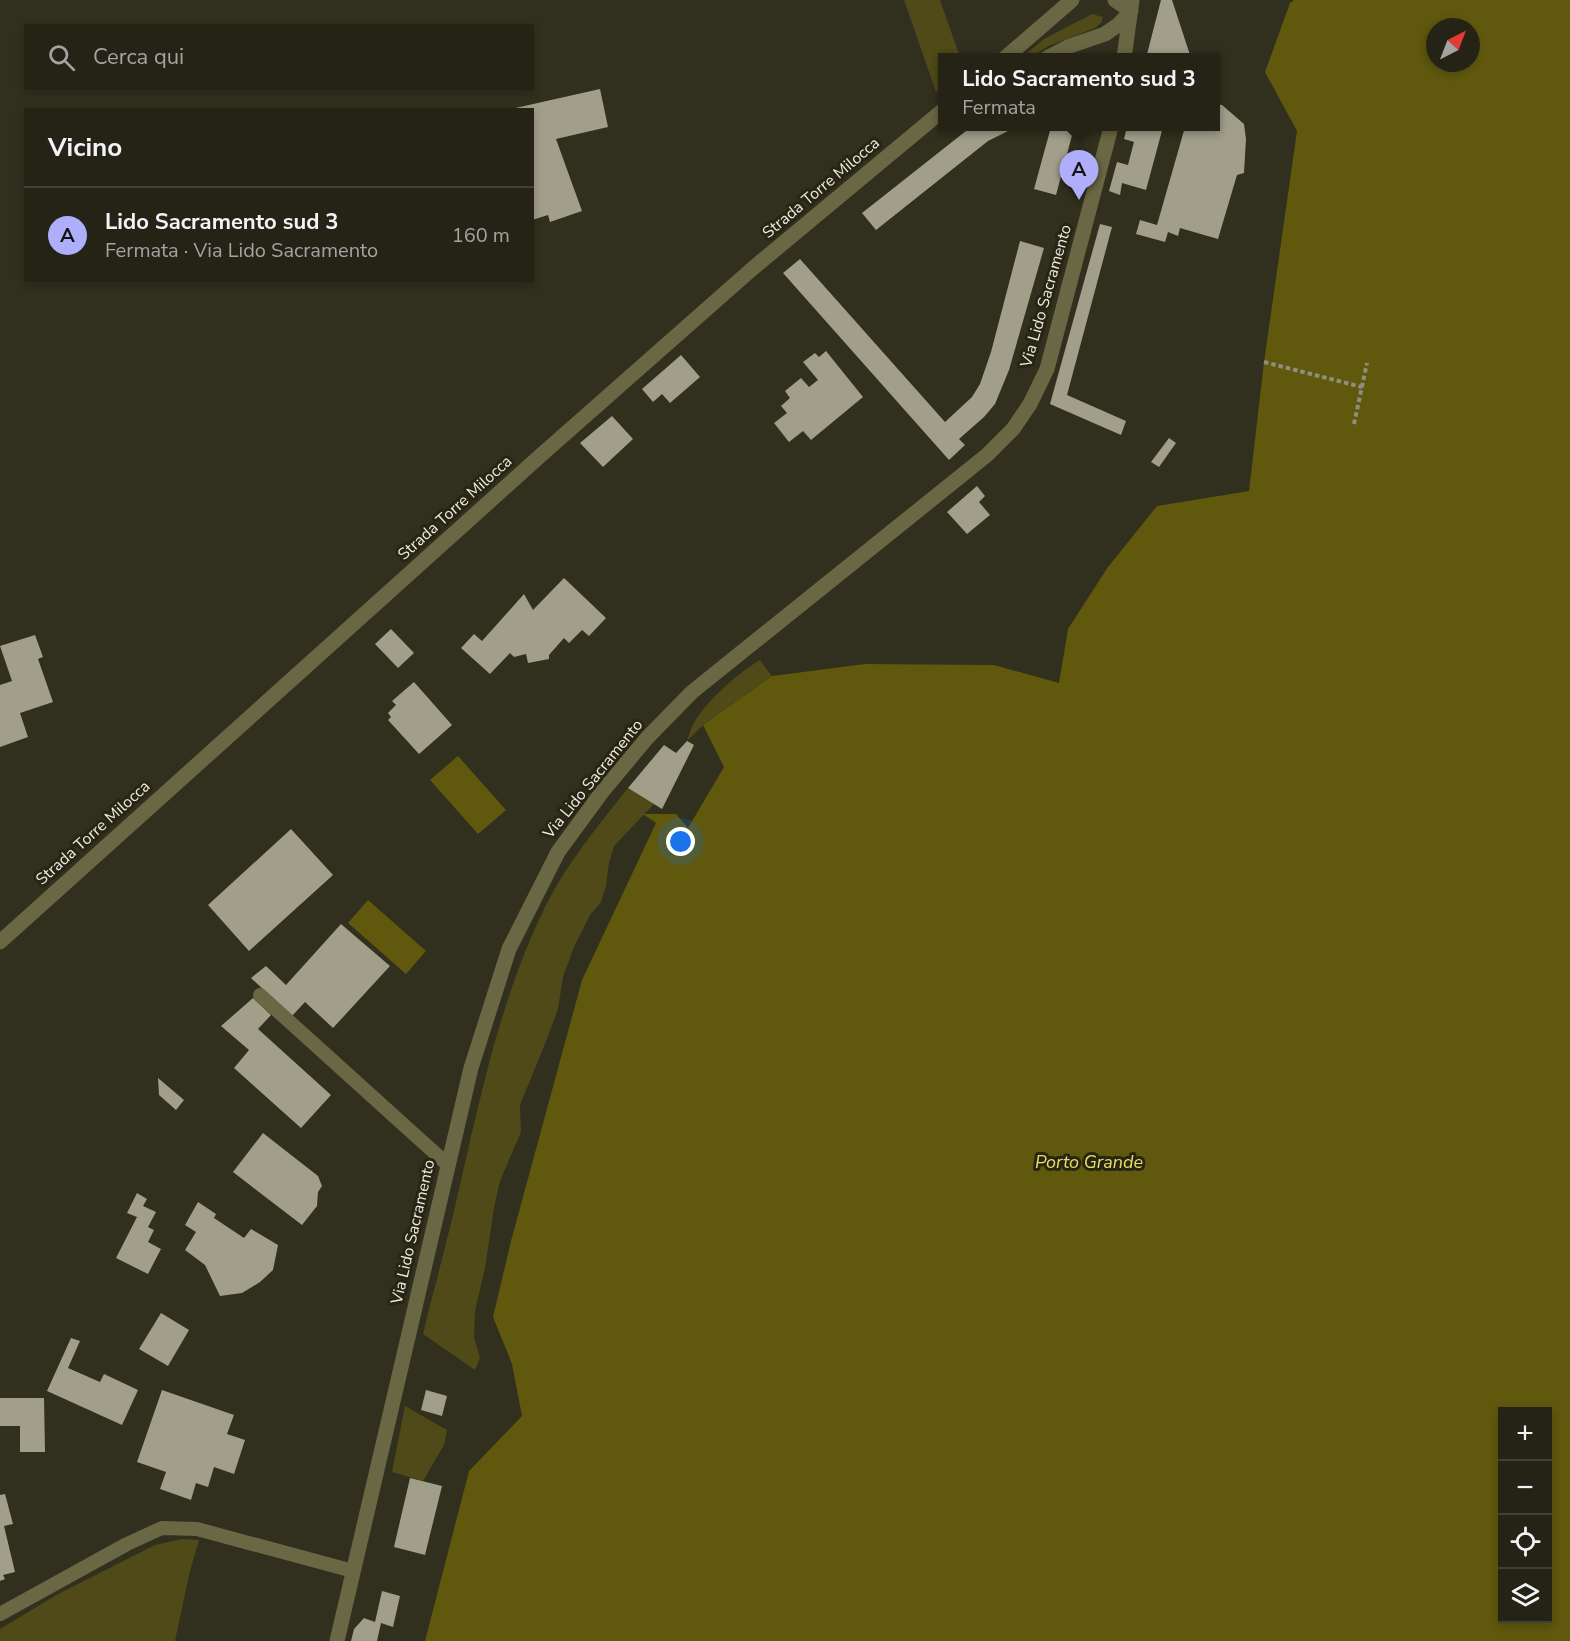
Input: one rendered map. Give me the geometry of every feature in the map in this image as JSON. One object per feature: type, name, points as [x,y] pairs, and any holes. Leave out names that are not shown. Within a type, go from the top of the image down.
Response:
[{"type":"street","points":[[1115,0],[1131,5]]},
{"type":"street","points":[[1010,53],[1075,1]]},
{"type":"street","points":[[1055,53],[1105,34],[1118,25],[1131,5]]},
{"type":"street","points":[[1125,53],[1131,5]]},
{"type":"street","name":"Strada Torre Milocca","points":[[0,942],[584,417],[752,269],[938,114]]},
{"type":"street","name":"Via Lido Sacramento","points":[[337,1641],[471,1068],[509,949],[558,852],[602,792],[647,738],[692,692],[987,455],[1013,429],[1030,404],[1047,369],[1110,131]]},
{"type":"lane","points":[[260,995],[447,1164]]},
{"type":"lane","points":[[0,1614],[127,1544],[162,1528],[197,1529],[353,1571]]},
{"type":"path","points":[[1264,362],[1362,387]]},
{"type":"path","points":[[1354,424],[1367,363]]},
{"type":"shaded area","points":[[904,0],[940,0],[959,53],[938,53],[938,90],[936,92]]},
{"type":"shaded area","points":[[1092,14],[1103,17],[1101,23],[1095,28],[1037,53],[1027,53],[1044,39]]},
{"type":"shaded area","points":[[760,660],[772,676],[703,725],[687,741],[699,715],[714,697],[742,672]]},
{"type":"shaded area","points":[[628,788],[654,804],[614,846],[601,902],[590,915],[574,947],[563,977],[558,1009],[520,1105],[521,1132],[500,1181],[475,1311],[474,1337],[480,1358],[475,1370],[423,1334],[491,1056],[514,981],[553,891],[594,831]]},
{"type":"shaded area","points":[[405,1406],[447,1430],[444,1445],[423,1481],[392,1472]]},
{"type":"shaded area","points":[[182,1539],[199,1540],[175,1641],[0,1641],[0,1629],[58,1594],[155,1545]]},
{"type":"water","name":"Porto Grande","points":[[1294,0],[1570,0],[1570,1641],[425,1641],[469,1471],[522,1416],[512,1364],[493,1317],[511,1241],[582,980],[656,823],[643,814],[676,814],[688,828],[724,767],[703,725],[772,676],[865,664],[994,665],[1059,683],[1068,629],[1108,567],[1157,506],[1249,491],[1264,362],[1297,131],[1265,72],[1290,3]]},
{"type":"water","points":[[458,756],[506,810],[478,834],[430,780]]},
{"type":"water","points":[[368,900],[426,951],[406,974],[348,923]]},
{"type":"building","points":[[1161,0],[1172,0],[1189,53],[1147,53]]},
{"type":"building","points":[[600,89],[608,127],[556,139],[582,211],[550,222],[548,215],[534,219],[534,108],[515,108]]},
{"type":"building","points":[[1220,105],[1222,105],[1244,124],[1246,139],[1244,173],[1237,175],[1218,239],[1180,228],[1178,236],[1168,232],[1165,242],[1136,234],[1140,220],[1157,225],[1184,131],[1220,131]]},
{"type":"building","points":[[966,131],[1008,131],[988,141],[876,230],[862,213]]},
{"type":"building","points":[[1050,131],[1073,131],[1056,195],[1034,189]]},
{"type":"building","points":[[1126,131],[1162,131],[1146,190],[1122,183],[1120,195],[1109,191],[1117,162],[1128,165],[1134,142],[1124,139]]},
{"type":"building","points":[[1100,224],[1112,227],[1067,395],[1126,421],[1121,435],[1050,404]]},
{"type":"building","points":[[1020,241],[1044,248],[1009,370],[995,404],[959,439],[965,445],[949,460],[783,273],[800,259],[945,422],[972,397],[980,384],[991,352]]},
{"type":"building","points":[[826,351],[863,397],[811,440],[803,431],[789,442],[774,423],[787,413],[781,406],[790,398],[785,391],[801,378],[809,387],[818,380],[803,362],[815,353],[819,357]]},
{"type":"building","points":[[681,355],[700,377],[670,403],[662,394],[653,402],[642,389]]},
{"type":"building","points":[[612,416],[633,439],[603,467],[580,443]]},
{"type":"building","points":[[1169,438],[1176,443],[1159,467],[1151,462]]},
{"type":"building","points":[[977,486],[985,496],[979,502],[990,515],[967,534],[947,512]]},
{"type":"building","points":[[564,578],[606,618],[589,636],[582,630],[569,643],[564,638],[549,655],[549,659],[528,663],[526,654],[514,657],[510,653],[490,674],[461,648],[474,634],[482,641],[524,594],[533,610]]},
{"type":"building","points":[[391,629],[414,653],[398,668],[375,644]]},
{"type":"building","points":[[35,635],[43,657],[38,659],[53,702],[20,713],[28,737],[0,747],[0,685],[12,681],[0,646]]},
{"type":"building","points":[[414,682],[452,725],[419,754],[388,720],[391,717],[388,713],[396,705],[392,701]]},
{"type":"building","points":[[687,741],[694,745],[662,809],[628,788],[664,745],[676,753]]},
{"type":"building","points":[[291,829],[333,875],[249,951],[208,905]]},
{"type":"building","points":[[341,924],[390,966],[333,1028],[305,1002],[292,1016],[251,978],[266,966],[286,985]]},
{"type":"building","points":[[253,998],[271,1015],[258,1029],[331,1095],[301,1128],[234,1068],[249,1050],[221,1026]]},
{"type":"building","points":[[158,1078],[184,1100],[176,1110],[159,1095]]},
{"type":"building","points":[[263,1133],[318,1176],[322,1186],[318,1192],[317,1206],[302,1225],[233,1172]]},
{"type":"building","points":[[137,1193],[147,1199],[143,1206],[156,1212],[148,1227],[154,1230],[148,1242],[161,1249],[148,1274],[116,1258],[137,1217],[127,1213]]},
{"type":"building","points":[[198,1202],[216,1214],[214,1218],[244,1238],[251,1229],[278,1245],[273,1270],[260,1282],[242,1293],[220,1296],[205,1265],[185,1250],[196,1232],[185,1225]]},
{"type":"building","points":[[161,1313],[189,1330],[168,1366],[139,1349]]},
{"type":"building","points":[[71,1338],[80,1341],[68,1368],[100,1382],[104,1374],[138,1390],[122,1425],[47,1391]]},
{"type":"building","points":[[162,1390],[234,1415],[227,1434],[245,1440],[234,1474],[214,1467],[208,1487],[196,1483],[191,1500],[160,1489],[166,1472],[137,1462]]},
{"type":"building","points":[[426,1390],[447,1396],[442,1416],[421,1410]]},
{"type":"building","points":[[0,1398],[44,1398],[45,1452],[20,1452],[20,1426],[0,1426]]},
{"type":"building","points":[[410,1478],[442,1486],[425,1555],[394,1547]]},
{"type":"building","points":[[5,1494],[13,1524],[4,1526],[15,1572],[3,1575],[5,1579],[0,1581],[0,1495]]},
{"type":"building","points":[[382,1591],[400,1596],[393,1627],[381,1623],[377,1641],[351,1641],[354,1629],[364,1618],[375,1622]]},
{"type":"place","name":"Lido Sacramento sud 3","points":[[1079,200]]}]
